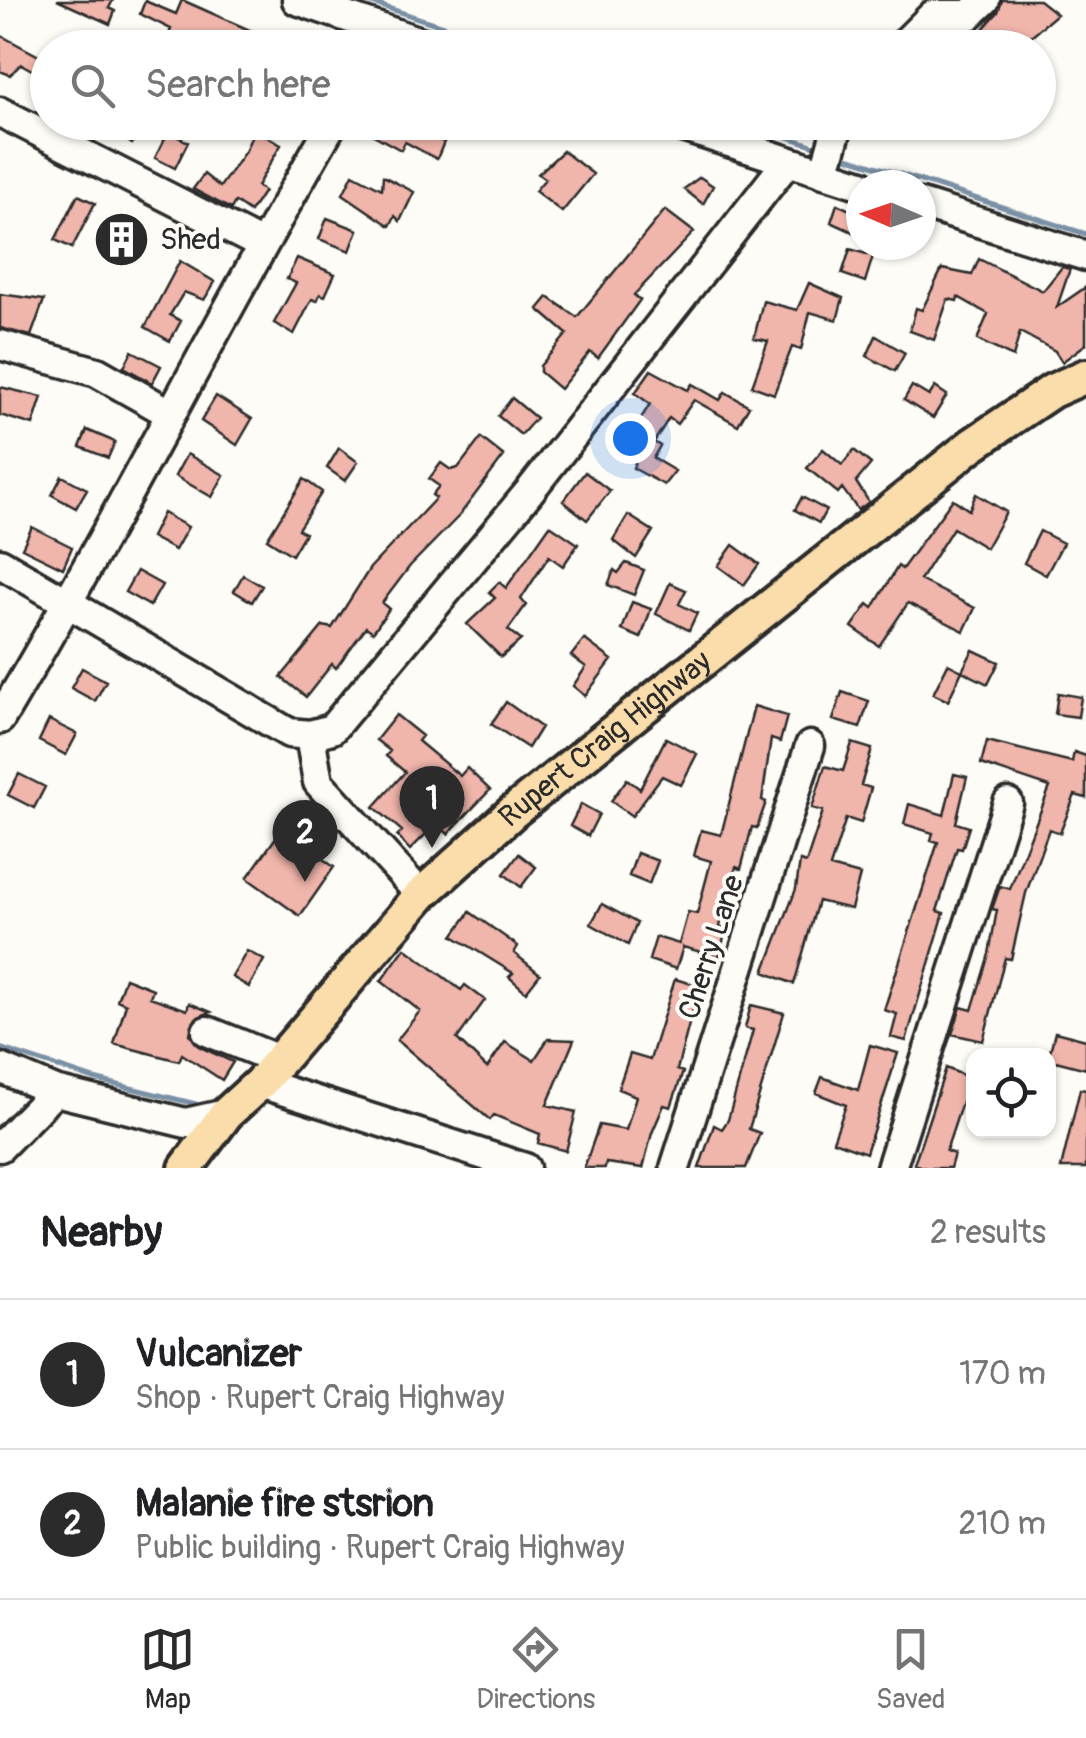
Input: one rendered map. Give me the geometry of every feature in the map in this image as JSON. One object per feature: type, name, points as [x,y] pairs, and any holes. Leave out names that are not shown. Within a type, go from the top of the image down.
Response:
[{"type":"main road","name":"Rupert Craig Highway","points":[[186,1168],[226,1114],[269,1072],[420,894],[514,810],[972,445],[1052,391],[1086,376]]},
{"type":"street","points":[[297,0],[362,30]]},
{"type":"street","points":[[919,30],[934,15],[968,15],[984,0]]},
{"type":"street","points":[[0,112],[30,127]]},
{"type":"street","points":[[55,140],[262,245]]},
{"type":"street","points":[[0,719],[68,606],[323,140]]},
{"type":"street","points":[[722,140],[846,180]]},
{"type":"street","points":[[824,173],[834,140]]},
{"type":"street","points":[[0,563],[289,733],[310,735],[332,729],[529,492],[787,162]]},
{"type":"street","points":[[936,209],[1086,256]]},
{"type":"street","points":[[0,344],[97,372],[171,414]]},
{"type":"street","points":[[310,735],[318,782],[420,894]]},
{"type":"street","name":"Cherry Lane","points":[[675,1168],[810,746]]},
{"type":"street","points":[[891,1168],[1008,803]]},
{"type":"street","points":[[207,1031],[269,1072],[525,1168]]},
{"type":"street","points":[[0,1068],[55,1091],[186,1123],[226,1114]]},
{"type":"street","points":[[0,1148],[55,1091]]},
{"type":"building","points":[[57,0],[113,0],[109,8],[115,11],[110,24]]},
{"type":"building","points":[[182,0],[250,30],[171,30],[140,14],[145,1],[176,14]]},
{"type":"building","points":[[1002,0],[1039,0],[1057,14],[1038,30],[982,30],[998,12]]},
{"type":"building","points":[[0,35],[30,51],[30,69],[21,64],[10,75],[0,71]]},
{"type":"building","points":[[164,140],[188,142],[175,168],[155,158]]},
{"type":"building","points":[[250,140],[273,140],[281,145],[257,186],[264,191],[250,212],[235,202],[231,209],[193,189],[204,174],[220,187]]},
{"type":"building","points":[[383,140],[444,142],[437,159],[405,142],[401,150]]},
{"type":"building","points":[[563,151],[593,174],[562,212],[535,191],[545,179],[538,174]]},
{"type":"building","points":[[353,174],[382,189],[383,176],[414,192],[400,221],[395,216],[390,226],[343,194]]},
{"type":"building","points":[[700,177],[713,186],[703,204],[684,189]]},
{"type":"building","points":[[78,195],[95,203],[72,248],[55,240]]},
{"type":"building","points":[[837,204],[846,208],[846,229],[831,222]]},
{"type":"building","points":[[665,210],[694,232],[634,295],[640,300],[598,358],[590,352],[560,389],[540,372],[540,366],[567,334],[538,309],[548,297],[577,317]]},
{"type":"building","points":[[327,218],[358,230],[350,251],[319,239]]},
{"type":"building","name":"Shed","points":[[119,220],[138,231],[122,260],[102,250]]},
{"type":"building","points":[[297,258],[335,274],[325,296],[320,294],[317,301],[312,299],[294,334],[274,323],[296,283],[287,279]]},
{"type":"building","points":[[979,259],[1043,291],[1062,267],[1070,269],[1057,307],[1086,287],[1086,344],[1062,362],[1055,351],[1020,332],[1013,357],[977,340],[988,314],[958,297],[957,301],[948,299],[934,340],[910,331],[916,308],[922,310],[942,269],[972,275]]},
{"type":"building","points":[[846,260],[872,260],[865,282],[842,274]]},
{"type":"building","points":[[180,261],[215,282],[204,300],[184,292],[170,315],[181,321],[170,341],[145,327]]},
{"type":"building","points":[[809,283],[843,298],[837,320],[810,312],[801,350],[792,347],[774,394],[752,386],[768,341],[754,338],[763,301],[797,310]]},
{"type":"building","points":[[0,294],[44,300],[31,336],[0,328]]},
{"type":"building","points":[[876,336],[905,353],[895,371],[867,356]]},
{"type":"building","points":[[132,351],[161,366],[152,383],[124,367]]},
{"type":"building","points":[[651,370],[688,390],[692,384],[720,400],[725,392],[749,406],[738,425],[694,400],[677,424],[669,418],[654,442],[660,446],[653,458],[675,471],[664,485],[633,468],[639,450],[620,438],[630,424],[635,428],[650,404],[635,393]]},
{"type":"building","points":[[912,386],[929,396],[935,387],[947,395],[933,418],[904,400]]},
{"type":"building","points":[[0,387],[42,397],[33,425],[0,415]]},
{"type":"building","points":[[216,396],[252,419],[237,445],[201,421]]},
{"type":"building","points":[[512,398],[536,418],[521,435],[498,416]]},
{"type":"building","points":[[87,430],[115,442],[108,458],[80,447]]},
{"type":"building","points":[[481,438],[504,456],[459,516],[410,566],[382,603],[389,609],[373,632],[366,627],[336,668],[332,664],[306,697],[281,677],[323,626],[332,628],[370,568],[436,498],[432,495],[439,486],[429,479],[441,463],[451,470],[458,468]]},
{"type":"building","points":[[339,448],[358,462],[345,481],[327,468]]},
{"type":"building","points":[[823,449],[842,465],[854,450],[871,464],[856,482],[869,502],[858,510],[842,488],[838,493],[807,468]]},
{"type":"building","points":[[187,454],[224,475],[212,497],[175,476]]},
{"type":"building","points":[[585,472],[610,491],[587,520],[563,501]]},
{"type":"building","points":[[62,476],[87,489],[76,508],[52,495]]},
{"type":"building","points":[[304,479],[322,492],[298,529],[305,533],[292,555],[267,539]]},
{"type":"building","points":[[976,494],[1006,512],[986,548],[953,528],[920,580],[975,608],[964,631],[908,603],[879,646],[852,627],[868,604],[873,608],[898,566],[902,569],[953,499],[969,510]]},
{"type":"building","points":[[802,497],[826,510],[819,523],[795,510]]},
{"type":"building","points":[[163,513],[188,527],[175,550],[151,537]]},
{"type":"building","points":[[628,515],[653,531],[636,558],[613,540]]},
{"type":"building","points":[[550,525],[578,544],[563,566],[549,556],[521,599],[526,605],[508,630],[521,640],[501,657],[467,624],[495,598],[489,592],[499,582],[506,588]]},
{"type":"building","points":[[32,527],[72,547],[63,568],[22,548]]},
{"type":"building","points":[[1040,531],[1063,543],[1046,575],[1024,563]]},
{"type":"building","points":[[733,545],[759,564],[744,585],[718,566]]},
{"type":"building","points":[[626,563],[644,570],[634,595],[608,585],[614,570],[618,573]]},
{"type":"building","points":[[137,571],[162,585],[150,606],[125,592]]},
{"type":"building","points":[[243,575],[262,586],[252,602],[234,591]]},
{"type":"building","points":[[670,583],[686,590],[679,604],[697,613],[689,630],[656,614]]},
{"type":"building","points":[[632,602],[651,609],[641,638],[622,630]]},
{"type":"building","points":[[584,639],[612,660],[585,696],[573,686],[586,667],[571,656]]},
{"type":"building","points":[[973,650],[999,662],[988,684],[962,671]]},
{"type":"building","points":[[948,664],[962,671],[948,701],[933,694]]},
{"type":"building","points":[[82,668],[106,681],[95,701],[71,688]]},
{"type":"building","points":[[842,692],[869,701],[860,728],[833,720]]},
{"type":"building","points":[[1058,693],[1081,697],[1078,717],[1055,714]]},
{"type":"building","points":[[506,702],[541,727],[528,748],[491,724]]},
{"type":"building","points":[[754,706],[787,716],[780,742],[771,739],[762,800],[766,802],[757,828],[752,827],[741,869],[736,867],[721,921],[720,928],[726,929],[719,957],[683,947],[676,969],[649,960],[656,937],[679,944],[688,912],[697,914],[711,861],[694,856],[701,830],[721,835]]},
{"type":"building","points":[[396,715],[422,736],[418,741],[460,776],[467,768],[490,790],[448,834],[437,823],[410,850],[397,836],[402,831],[374,807],[405,772],[386,756],[390,751],[376,740]]},
{"type":"building","points":[[49,720],[77,734],[66,755],[39,741]]},
{"type":"building","points":[[666,738],[697,754],[681,785],[662,776],[632,816],[611,801],[627,779],[640,789]]},
{"type":"building","points":[[987,741],[1072,762],[1074,752],[1086,756],[1086,798],[1075,795],[1060,833],[1049,829],[1026,893],[1011,959],[1005,958],[983,1041],[952,1034],[961,1007],[972,1010],[989,954],[997,910],[992,909],[1000,886],[1010,889],[1050,787],[981,764]]},
{"type":"building","points":[[852,743],[872,749],[861,785],[871,788],[861,823],[846,818],[830,867],[860,875],[851,909],[818,901],[794,984],[764,972],[796,889],[800,861],[806,863],[823,811],[812,808],[825,766],[843,771]]},
{"type":"building","points":[[19,774],[45,787],[34,808],[8,795]]},
{"type":"building","points":[[954,774],[967,777],[956,823],[969,827],[962,849],[957,848],[937,911],[944,913],[906,1041],[891,1037],[897,1014],[884,1010],[938,842],[931,840],[933,833],[904,824],[909,804],[944,815]]},
{"type":"building","points":[[581,804],[599,814],[588,836],[570,826]]},
{"type":"building","points":[[289,819],[318,840],[311,850],[334,867],[300,916],[247,878]]},
{"type":"building","points":[[637,853],[658,861],[649,884],[629,876]]},
{"type":"building","points":[[519,854],[536,867],[521,887],[504,874]]},
{"type":"building","points":[[602,904],[637,923],[628,945],[591,924]]},
{"type":"building","points":[[470,912],[518,946],[514,953],[540,974],[526,992],[509,977],[513,973],[453,936]]},
{"type":"building","points":[[405,948],[461,990],[465,985],[485,1000],[457,1039],[487,1068],[505,1042],[534,1060],[548,1039],[574,1040],[547,1105],[576,1112],[566,1151],[538,1143],[540,1134],[494,1115],[490,1120],[397,1040],[420,1011],[381,981]]},
{"type":"building","points":[[247,951],[264,960],[249,987],[232,977]]},
{"type":"building","points":[[125,978],[153,989],[150,997],[187,1010],[189,1003],[211,1012],[196,1018],[190,1034],[200,1047],[233,1062],[222,1080],[182,1054],[179,1061],[114,1044],[126,1004],[117,1000]]},
{"type":"building","points":[[675,979],[699,986],[677,1070],[683,1072],[671,1107],[664,1105],[652,1133],[643,1168],[606,1163],[605,1168],[584,1168],[599,1125],[626,1130],[636,1096],[618,1089],[630,1054],[650,1060]]},
{"type":"building","points":[[751,1005],[784,1013],[749,1129],[760,1133],[746,1168],[699,1168],[714,1125],[722,1129],[728,1120],[753,1030],[745,1028]]},
{"type":"building","points":[[1055,1032],[1086,1040],[1086,1069],[1056,1061],[1056,1048],[1051,1048]]},
{"type":"building","points":[[870,1045],[898,1053],[866,1153],[833,1141],[846,1105],[816,1093],[822,1077],[858,1090]]},
{"type":"building","points":[[946,1068],[966,1076],[966,1090],[946,1151],[954,1154],[950,1168],[914,1164]]},
{"type":"building","points":[[1080,1089],[1086,1090],[1086,1168],[1061,1168]]},
{"type":"waterway","points":[[363,0],[455,30]]},
{"type":"waterway","points":[[797,140],[821,148]]},
{"type":"waterway","points":[[841,155],[1086,234]]},
{"type":"waterway","points":[[0,1048],[94,1079],[196,1104]]},
{"type":"place","name":"Shed","points":[[121,239]]},
{"type":"place","name":"Vulcanizer","points":[[432,848]]},
{"type":"place","name":"Malanie fire stsrion","points":[[305,882]]}]
